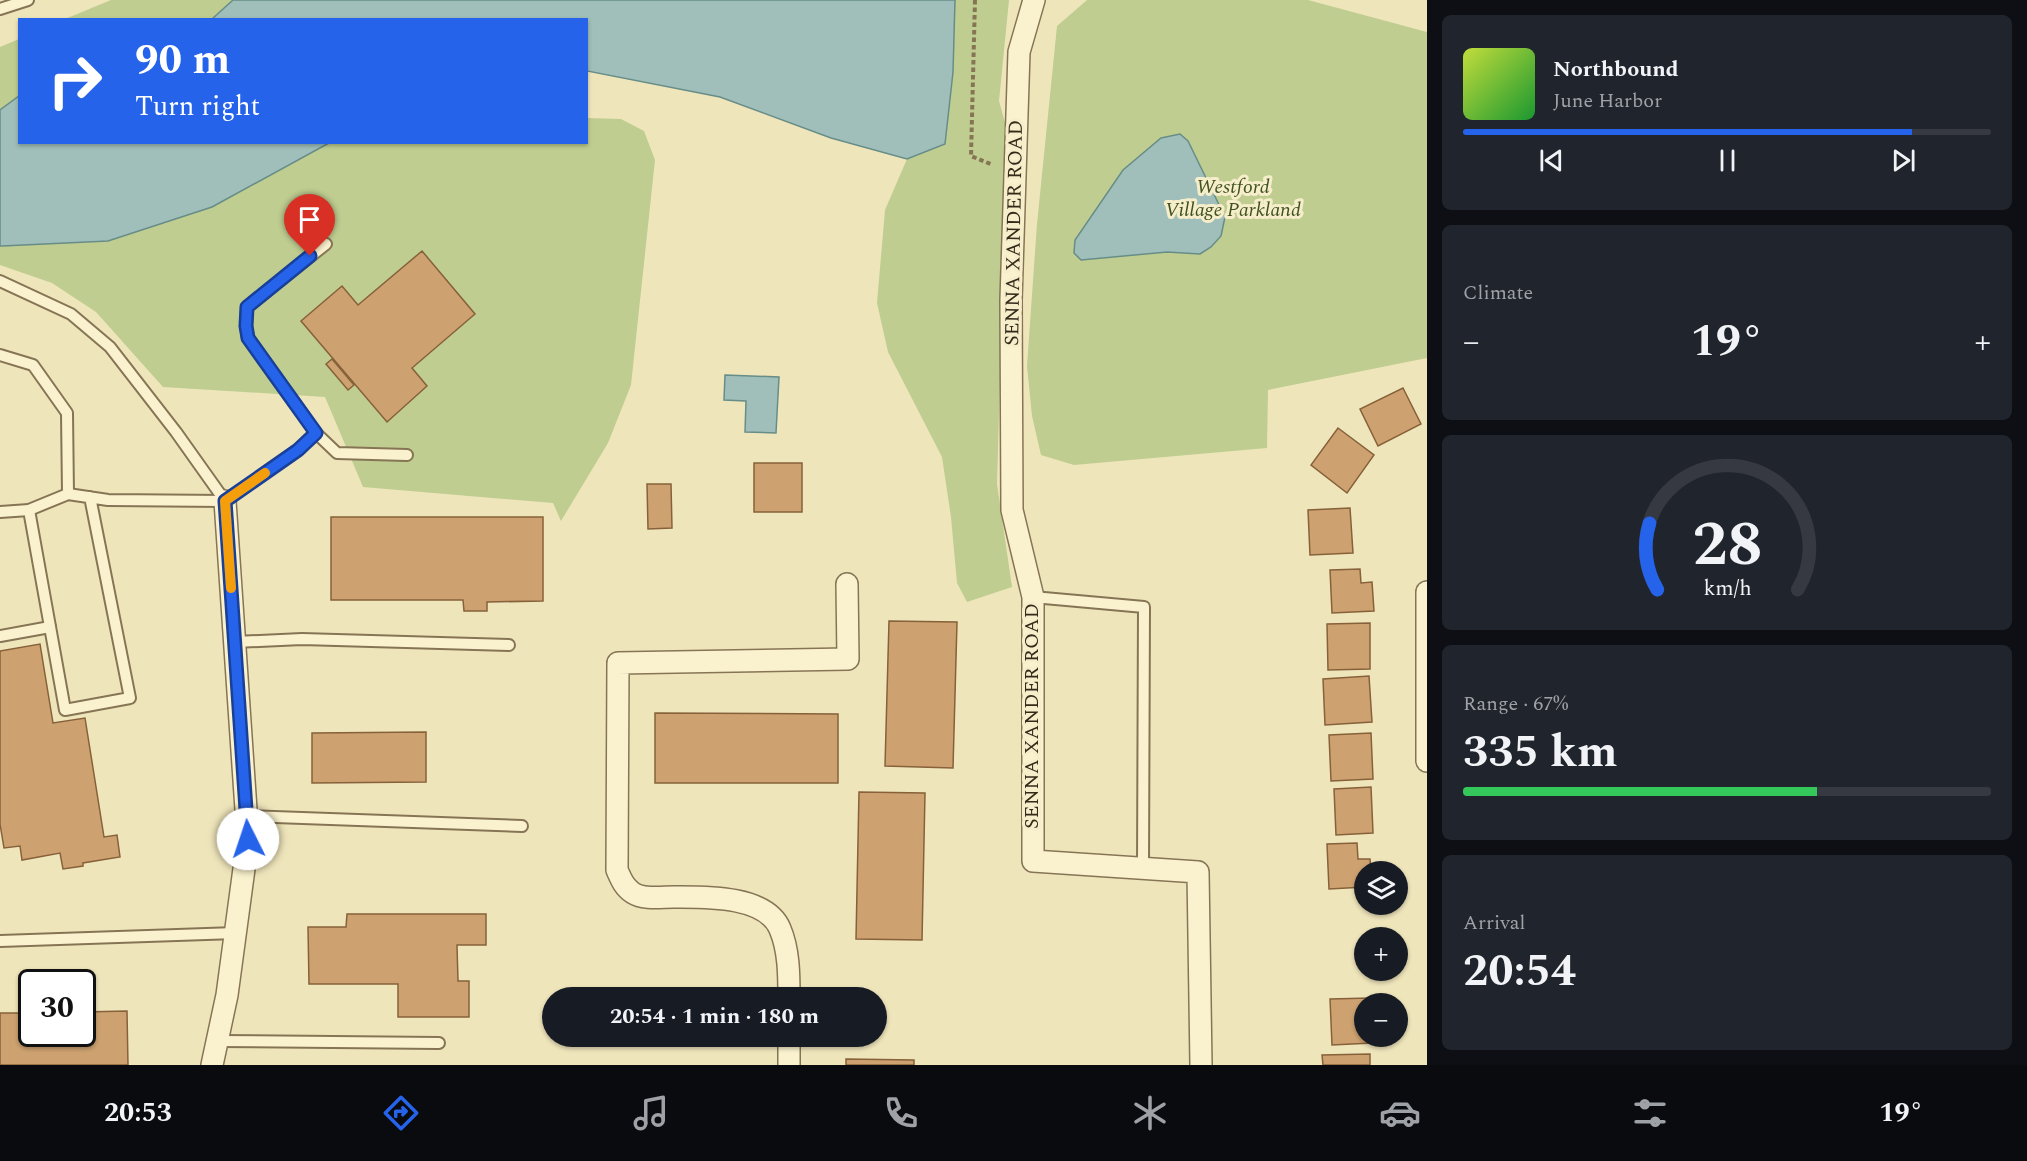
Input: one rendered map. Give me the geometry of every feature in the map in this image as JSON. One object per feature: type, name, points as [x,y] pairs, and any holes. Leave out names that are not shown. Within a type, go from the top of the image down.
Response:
[{"type":"street","name":"SENNA XANDER ROAD","points":[[1034,0],[1019,52],[1011,300],[1012,510],[1033,597],[1033,861],[1198,872],[1201,1065]]},
{"type":"street","points":[[212,1065],[227,995],[248,839],[225,501]]},
{"type":"street","points":[[788,987],[786,952],[779,927],[767,913],[746,902],[698,897],[647,897],[633,893],[622,884],[617,870],[618,663],[848,659],[847,584]]},
{"type":"street","points":[[1427,592],[1427,761]]},
{"type":"street","points":[[789,1047],[789,1065]]},
{"type":"lane","points":[[0,9],[28,0]]},
{"type":"lane","points":[[326,244],[247,307],[248,338],[316,433],[337,453],[406,455]]},
{"type":"lane","points":[[0,281],[71,314],[110,347],[176,432],[225,501]]},
{"type":"lane","points":[[0,355],[33,365],[67,413],[68,494]]},
{"type":"lane","points":[[0,512],[29,510],[68,494],[108,500],[225,501],[298,450],[316,433]]},
{"type":"lane","points":[[29,510],[65,710],[130,698],[90,497]]},
{"type":"lane","points":[[1033,597],[1144,607],[1143,868]]},
{"type":"lane","points":[[0,636],[50,627]]},
{"type":"lane","points":[[234,642],[302,639],[509,645]]},
{"type":"lane","points":[[246,816],[522,826]]},
{"type":"lane","points":[[0,941],[236,933]]},
{"type":"lane","points":[[217,1041],[439,1043]]},
{"type":"path","points":[[975,0],[971,156],[1015,174]]},
{"type":"green space","points":[[111,0],[233,0],[213,18],[67,18]]},
{"type":"green space","points":[[955,0],[1009,0],[999,101],[1007,130],[997,484],[1012,587],[967,602],[957,583],[951,517],[942,457],[888,352],[877,303],[885,210],[907,159],[945,143],[953,72]]},
{"type":"green space","name":"Westford Village Parkland","points":[[1087,0],[1308,0],[1427,32],[1427,358],[1268,390],[1267,448],[1074,465],[1041,455],[1032,416],[1027,366],[1037,224],[1057,26]]},
{"type":"green space","points":[[18,39],[18,97],[0,110],[0,47]]},
{"type":"green space","points":[[588,118],[621,119],[644,131],[655,160],[631,385],[608,443],[561,521],[553,503],[363,487],[325,397],[163,387],[96,312],[52,283],[0,265],[0,246],[108,241],[212,207],[327,144],[588,144]]},
{"type":"water","points":[[233,0],[955,0],[953,72],[945,144],[907,159],[831,138],[720,97],[588,71],[588,18],[213,18]]},
{"type":"water","points":[[18,97],[18,144],[327,144],[212,207],[108,241],[0,246],[0,110]]},
{"type":"water","points":[[1180,134],[1188,141],[1225,217],[1221,236],[1211,247],[1200,254],[1167,252],[1081,260],[1074,253],[1075,240],[1123,170],[1161,138]]},
{"type":"water","points":[[725,375],[779,377],[776,433],[745,432],[746,401],[724,400]]},
{"type":"building","points":[[422,251],[475,314],[412,368],[427,386],[387,422],[301,321],[342,286],[358,305]]},
{"type":"building","points":[[332,359],[354,385],[348,390],[326,364]]},
{"type":"building","points":[[1403,388],[1421,424],[1378,446],[1360,409]]},
{"type":"building","points":[[1338,428],[1374,455],[1347,493],[1311,465]]},
{"type":"building","points":[[754,463],[802,463],[802,512],[754,512]]},
{"type":"building","points":[[647,484],[671,484],[672,528],[648,529]]},
{"type":"building","points":[[1350,508],[1353,553],[1310,555],[1308,510]]},
{"type":"building","points":[[331,517],[543,517],[543,601],[487,602],[487,611],[464,611],[463,600],[331,600]]},
{"type":"building","points":[[1360,569],[1361,583],[1372,582],[1374,611],[1332,613],[1330,570]]},
{"type":"building","points":[[889,621],[957,622],[953,768],[885,766]]},
{"type":"building","points":[[1370,623],[1370,669],[1328,670],[1327,624]]},
{"type":"building","points":[[40,644],[53,723],[85,718],[104,837],[117,835],[120,857],[63,869],[60,853],[22,860],[20,846],[4,848],[0,824],[0,651]]},
{"type":"building","points":[[1369,676],[1372,722],[1325,725],[1323,679]]},
{"type":"building","points":[[655,713],[838,714],[838,783],[655,783]]},
{"type":"building","points":[[426,732],[426,782],[312,783],[312,733]]},
{"type":"building","points":[[1371,733],[1373,779],[1331,781],[1329,735]]},
{"type":"building","points":[[1371,787],[1373,833],[1336,835],[1334,789]]},
{"type":"building","points":[[859,792],[925,793],[922,940],[856,939]]},
{"type":"building","points":[[1357,843],[1358,859],[1370,859],[1370,861],[1354,861],[1354,888],[1329,889],[1327,844]]},
{"type":"building","points":[[347,914],[486,914],[486,945],[457,945],[458,981],[469,981],[469,1017],[398,1017],[398,984],[309,984],[308,927],[346,927]]},
{"type":"building","points":[[1354,998],[1354,1044],[1332,1045],[1330,999]]},
{"type":"building","points":[[127,1011],[128,1065],[0,1065],[0,1013],[18,1013],[18,1047],[96,1047],[96,1012]]},
{"type":"building","points":[[1370,1054],[1370,1065],[1323,1065],[1322,1055]]},
{"type":"building","points":[[846,1059],[914,1060],[914,1065],[846,1065]]},
{"type":"slow traffic","points":[[231,588],[225,501],[265,473]]},
{"type":"route","points":[[248,839],[225,501],[298,450],[316,433],[248,338],[246,326],[247,307],[310,256]]}]
